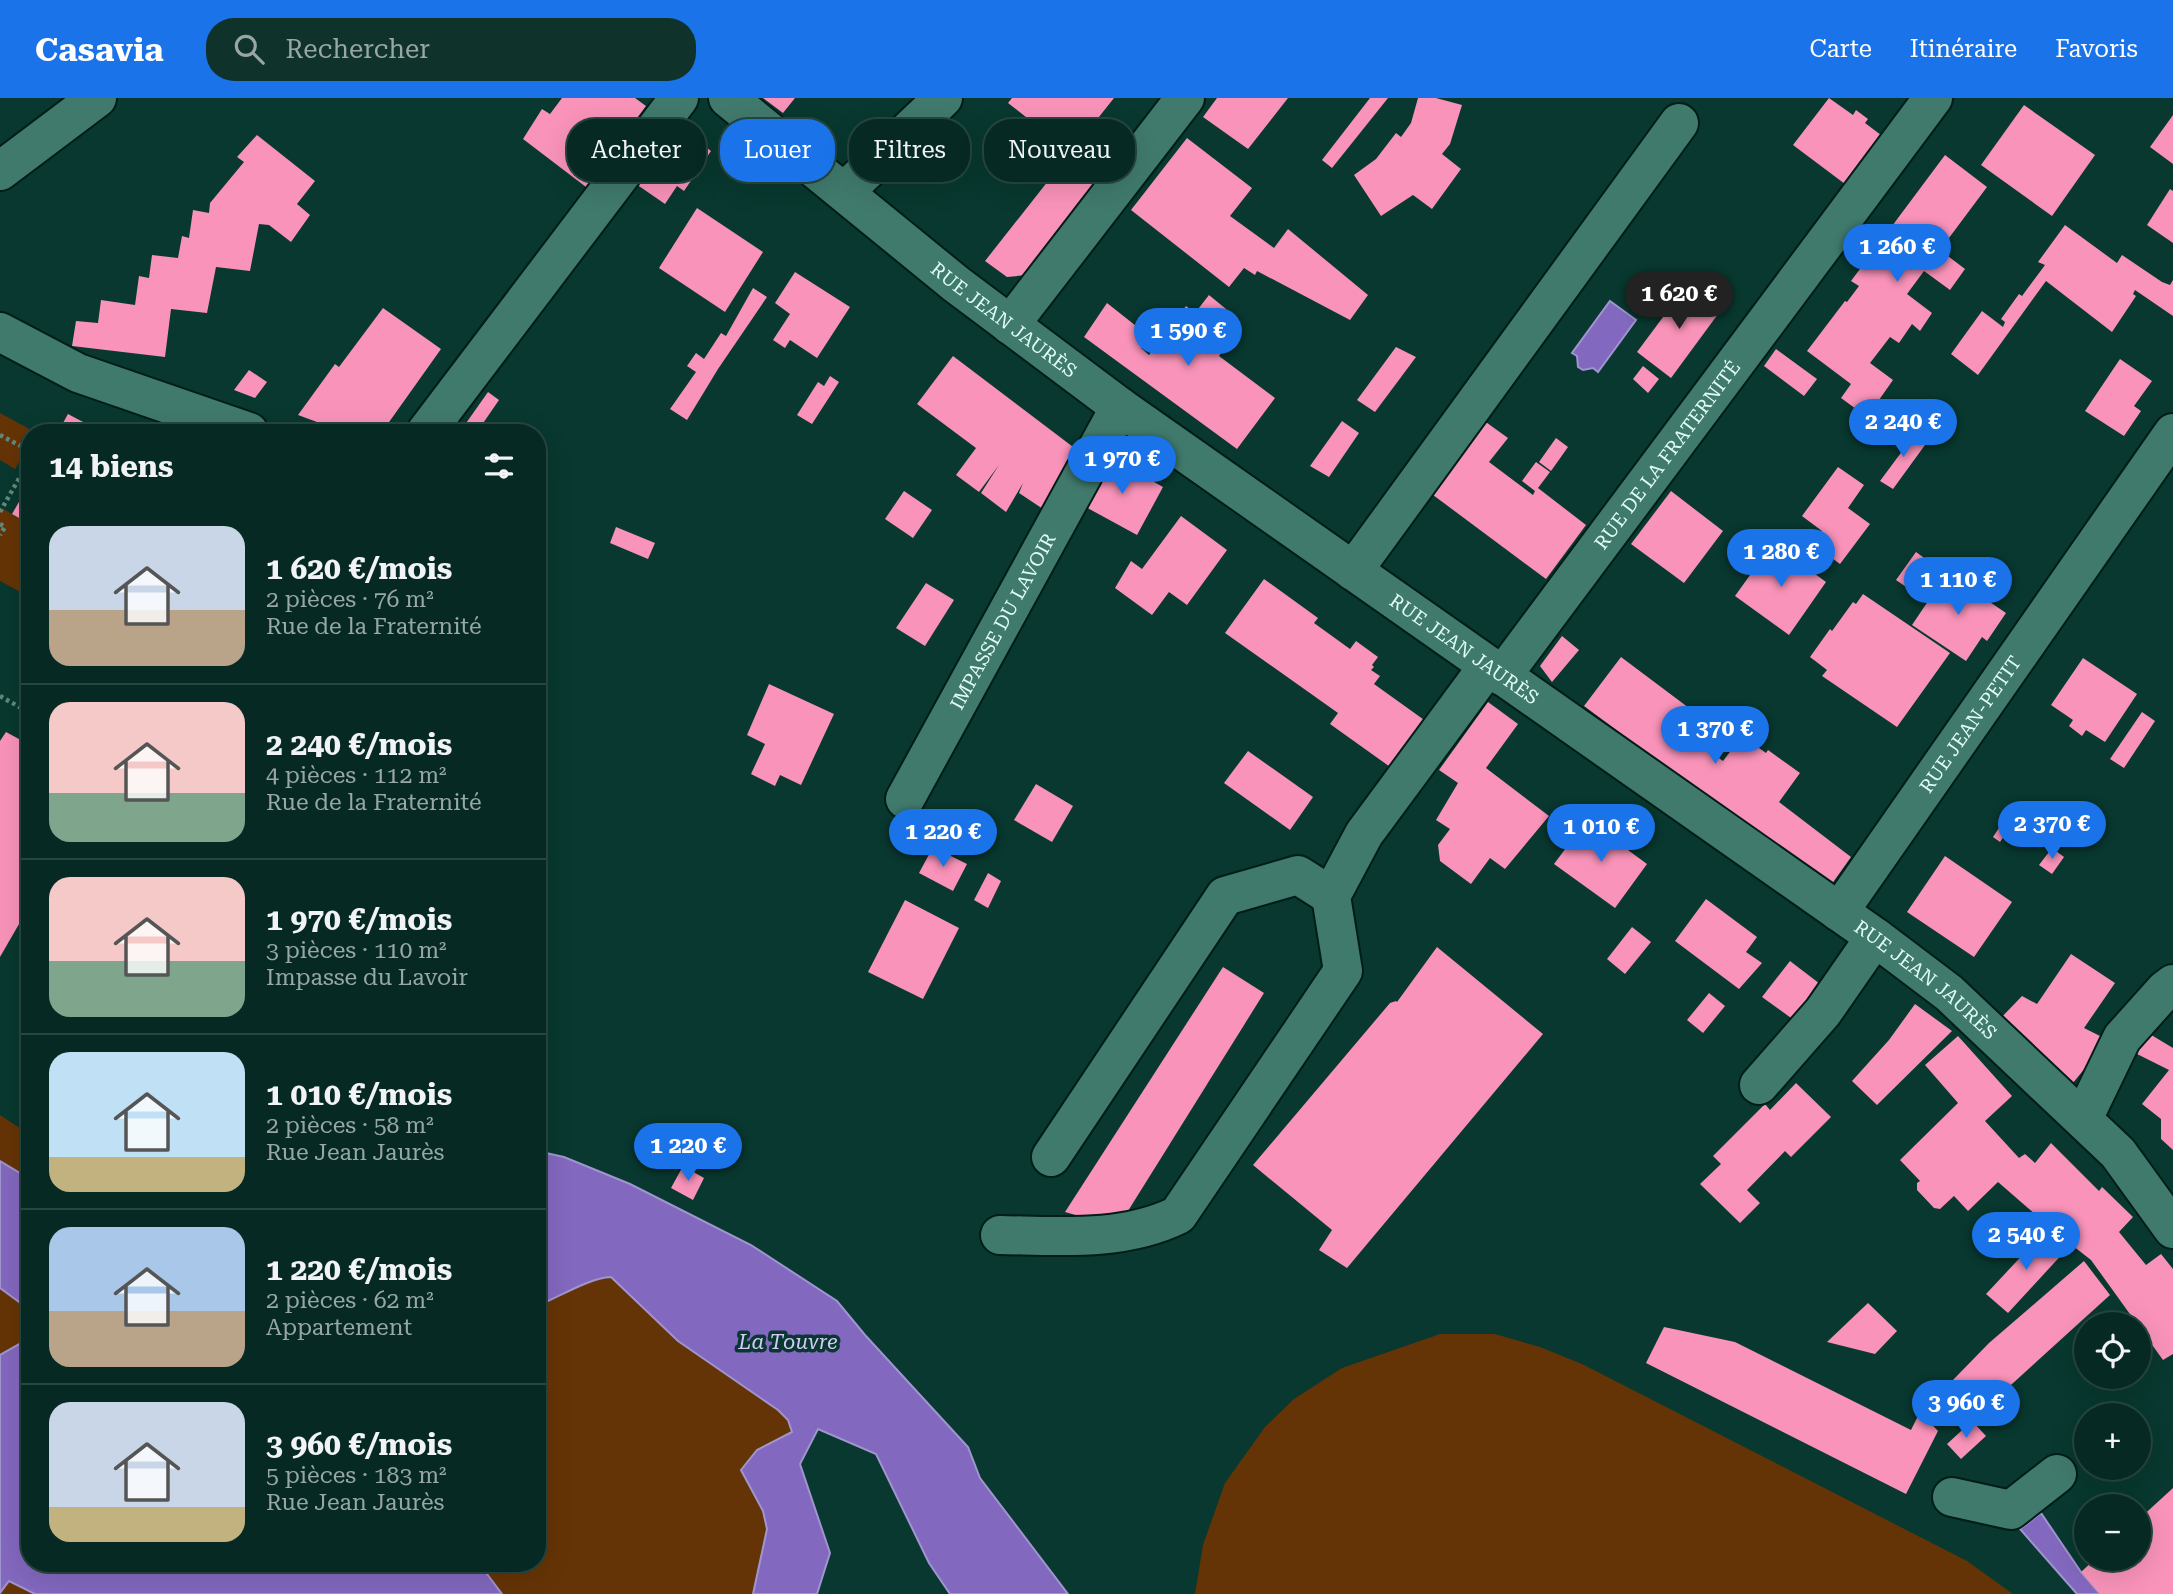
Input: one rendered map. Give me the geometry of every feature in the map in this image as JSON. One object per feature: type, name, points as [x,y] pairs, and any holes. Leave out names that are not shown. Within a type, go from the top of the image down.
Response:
[{"type":"street","points":[[0,171],[97,98]]},
{"type":"street","points":[[432,424],[678,98]]},
{"type":"street","name":"RUE JEAN JAURÈS","points":[[728,98],[1010,325],[1120,407],[1875,937],[1949,993],[2118,1153],[2173,1228]]},
{"type":"street","points":[[844,192],[943,98]]},
{"type":"street","points":[[1010,325],[1185,98]]},
{"type":"street","name":"RUE DE LA FRATERNITÉ","points":[[1331,896],[1364,834],[1495,671],[1933,98]]},
{"type":"street","points":[[1353,571],[1679,123]]},
{"type":"street","points":[[0,332],[78,373],[226,424]]},
{"type":"street","name":"IMPASSE DU LAVOIR","points":[[905,799],[1120,407]]},
{"type":"street","name":"RUE JEAN-PETIT","points":[[1839,912],[2173,433]]},
{"type":"street","points":[[1000,1235],[1099,1236],[1161,1223],[1178,1215],[1343,971],[1331,896],[1298,875],[1225,896],[1051,1157]]},
{"type":"street","points":[[1759,1085],[1823,1012],[1875,937]]},
{"type":"street","points":[[2083,1119],[2122,1038],[2173,984]]},
{"type":"street","points":[[1952,1497],[2011,1510],[2057,1474]]},
{"type":"path","points":[[0,435],[21,446]]},
{"type":"path","points":[[0,512],[21,475]]},
{"type":"path","points":[[0,524],[5,527],[0,535]]},
{"type":"path","points":[[0,696],[21,708]]},
{"type":"shaded area","points":[[0,413],[21,424],[21,459],[15,469],[0,460]]},
{"type":"shaded area","points":[[0,507],[21,519],[21,592],[0,581]]},
{"type":"shaded area","points":[[0,1115],[21,1129],[21,1174],[0,1161]]},
{"type":"shaded area","points":[[611,1277],[678,1341],[778,1410],[788,1420],[792,1432],[757,1450],[742,1470],[763,1511],[767,1529],[753,1594],[502,1594],[486,1572],[546,1572],[546,1302],[602,1278]]},
{"type":"shaded area","points":[[0,1288],[21,1303],[21,1343],[0,1355]]},
{"type":"shaded area","points":[[1440,1334],[1495,1334],[1540,1347],[1582,1364],[1967,1561],[2013,1594],[1195,1594],[1203,1545],[1225,1483],[1265,1427],[1294,1399],[1342,1368]]},
{"type":"shaded area","points":[[9,1581],[35,1594],[0,1594]]},
{"type":"water","points":[[1610,301],[1636,320],[1598,372],[1593,368],[1583,370],[1578,367],[1577,356],[1572,353]]},
{"type":"water","name":"La Touvre","points":[[546,1153],[564,1157],[630,1184],[751,1245],[837,1301],[968,1447],[980,1478],[1068,1594],[950,1594],[929,1563],[876,1454],[818,1429],[800,1464],[830,1553],[817,1594],[753,1594],[767,1529],[763,1511],[741,1470],[757,1450],[792,1432],[788,1420],[778,1410],[678,1341],[611,1277],[584,1284],[546,1302]]},
{"type":"water","points":[[0,1161],[21,1174],[21,1303],[0,1288]]},
{"type":"water","points":[[21,1343],[21,1572],[486,1572],[502,1594],[35,1594],[9,1581],[0,1593],[0,1355]]},
{"type":"water","points":[[2041,1513],[2074,1562],[2074,1571],[2080,1571],[2100,1594],[2077,1594],[2020,1529]]},
{"type":"building","points":[[562,98],[635,98],[646,106],[636,119],[567,119],[567,173],[523,139],[542,109],[550,114]]},
{"type":"building","points":[[763,98],[795,98],[783,113]]},
{"type":"building","points":[[1012,98],[1114,98],[1097,119],[1029,119],[1008,103]]},
{"type":"building","points":[[1217,98],[1288,98],[1248,149],[1203,117]]},
{"type":"building","points":[[1370,98],[1388,98],[1332,168],[1322,160]]},
{"type":"building","points":[[1418,98],[1436,98],[1462,105],[1450,144],[1442,154],[1461,169],[1432,209],[1413,195],[1381,216],[1354,175],[1376,159],[1396,133],[1401,137],[1411,123]]},
{"type":"building","points":[[1829,98],[1853,115],[1856,110],[1868,119],[1865,123],[1889,141],[1853,190],[1793,145]]},
{"type":"building","points":[[2024,105],[2095,155],[2052,216],[1981,165]]},
{"type":"building","points":[[2173,115],[2173,164],[2150,147]]},
{"type":"building","points":[[257,135],[315,181],[297,204],[310,215],[291,242],[269,225],[259,224],[250,271],[216,267],[207,313],[171,309],[165,357],[72,346],[76,321],[98,323],[101,300],[135,305],[139,276],[149,278],[152,255],[178,258],[182,236],[189,238],[193,210],[209,213],[210,203],[244,162],[237,157]]},
{"type":"building","points":[[1187,138],[1252,188],[1230,216],[1274,248],[1288,229],[1368,295],[1350,320],[1257,271],[1255,275],[1244,268],[1229,287],[1131,210]]},
{"type":"building","points":[[1945,155],[1987,187],[1940,250],[1965,269],[1950,290],[1924,271],[1907,294],[1932,313],[1920,331],[1912,324],[1899,343],[1890,337],[1870,363],[1893,380],[1867,417],[1841,398],[1851,384],[1807,351],[1859,286],[1851,281]]},
{"type":"building","points":[[690,182],[684,191],[677,186],[665,204],[636,184]]},
{"type":"building","points":[[1047,182],[1101,182],[1027,275],[1007,277],[985,261]]},
{"type":"building","points":[[2170,189],[2173,191],[2173,243],[2147,225]]},
{"type":"building","points":[[697,208],[763,252],[725,312],[659,268]]},
{"type":"building","points":[[2065,225],[2117,263],[2122,255],[2162,282],[2170,285],[2173,280],[2173,316],[2135,290],[2133,294],[2136,296],[2112,332],[2046,281],[1978,375],[1951,354],[1982,311],[2003,327],[2005,322],[2001,319],[2045,265],[2038,262]]},
{"type":"building","points":[[795,272],[850,307],[817,358],[790,340],[785,348],[773,340],[790,314],[775,303]]},
{"type":"building","points":[[1687,285],[1721,310],[1671,378],[1637,352]]},
{"type":"building","points":[[753,288],[767,297],[687,420],[670,409],[696,372],[687,366],[696,353],[704,359],[721,333],[726,336]]},
{"type":"building","points":[[1209,295],[1226,309],[1214,325],[1232,338],[1219,356],[1275,398],[1237,449],[1084,337],[1107,303],[1150,337],[1141,348],[1149,355],[1186,306],[1195,313]]},
{"type":"building","points":[[383,308],[441,349],[388,424],[322,424],[298,415],[335,364],[339,367]]},
{"type":"building","points":[[1396,347],[1416,357],[1375,412],[1357,400]]},
{"type":"building","points":[[1776,349],[1817,379],[1804,396],[1764,366]]},
{"type":"building","points":[[953,356],[1085,456],[1046,511],[1019,493],[1023,483],[1006,512],[981,493],[999,465],[979,492],[956,475],[976,448],[917,404]]},
{"type":"building","points":[[2120,359],[2152,381],[2134,406],[2141,411],[2124,436],[2085,411]]},
{"type":"building","points":[[1643,366],[1659,379],[1648,393],[1633,379]]},
{"type":"building","points":[[249,370],[267,382],[255,398],[234,390]]},
{"type":"building","points":[[830,376],[839,382],[812,424],[797,415],[818,382],[824,386]]},
{"type":"building","points":[[488,392],[499,400],[482,424],[465,424]]},
{"type":"building","points":[[68,414],[87,424],[62,424]]},
{"type":"building","points":[[1483,420],[1508,438],[1489,462],[1533,495],[1535,491],[1522,481],[1536,462],[1550,472],[1538,488],[1586,525],[1546,579],[1429,492]]},
{"type":"building","points":[[1342,421],[1359,433],[1329,477],[1310,466]]},
{"type":"building","points":[[1904,429],[1925,445],[1893,489],[1880,481],[1906,446],[1896,439]]},
{"type":"building","points":[[1556,438],[1568,447],[1551,471],[1539,462]]},
{"type":"building","points":[[1108,456],[1163,487],[1137,535],[1082,505]]},
{"type":"building","points":[[1838,467],[1864,485],[1848,508],[1870,524],[1840,564],[1813,544],[1822,531],[1802,516]]},
{"type":"building","points":[[904,491],[932,510],[913,538],[885,519]]},
{"type":"building","points":[[1671,491],[1723,531],[1684,583],[1631,544]]},
{"type":"building","points":[[21,498],[21,519],[12,514]]},
{"type":"building","points":[[1181,516],[1227,550],[1187,605],[1169,592],[1152,615],[1115,588],[1131,561],[1142,569]]},
{"type":"building","points":[[616,527],[655,543],[648,559],[610,543]]},
{"type":"building","points":[[1773,543],[1826,582],[1789,635],[1735,596]]},
{"type":"building","points":[[1916,552],[1934,565],[1915,593],[1896,580]]},
{"type":"building","points":[[1947,573],[2006,613],[1987,641],[1982,637],[1966,661],[1912,625]]},
{"type":"building","points":[[1264,579],[1318,618],[1314,623],[1350,649],[1356,641],[1378,657],[1371,670],[1380,676],[1374,684],[1427,722],[1393,769],[1330,724],[1338,713],[1225,633]]},
{"type":"building","points":[[926,583],[954,600],[925,646],[896,628]]},
{"type":"building","points":[[1863,594],[1950,653],[1897,727],[1822,676],[1827,670],[1810,657],[1830,629],[1832,631],[1853,602],[1856,604]]},
{"type":"building","points":[[1562,636],[1579,650],[1552,682],[1540,666]]},
{"type":"building","points":[[1621,657],[1709,723],[1716,713],[1727,720],[1706,749],[1723,761],[1742,736],[1766,753],[1768,750],[1800,773],[1779,802],[1851,857],[1829,888],[1584,706]]},
{"type":"building","points":[[2083,658],[2137,694],[2105,742],[2086,730],[2082,736],[2069,726],[2073,720],[2051,705]]},
{"type":"building","points":[[769,684],[834,714],[801,785],[780,775],[775,786],[751,774],[765,744],[747,735]]},
{"type":"building","points":[[1488,702],[1518,724],[1486,768],[1549,816],[1505,869],[1490,858],[1471,884],[1440,861],[1438,845],[1450,829],[1436,820],[1458,783],[1439,770]]},
{"type":"building","points":[[2142,712],[2155,721],[2124,768],[2110,759]]},
{"type":"building","points":[[6,732],[21,740],[21,921],[0,957],[0,741]]},
{"type":"building","points":[[1248,751],[1313,797],[1290,830],[1224,783]]},
{"type":"building","points":[[1036,784],[1073,806],[1052,842],[1014,820]]},
{"type":"building","points":[[1587,820],[1647,864],[1615,908],[1554,864]]},
{"type":"building","points":[[1999,828],[2006,833],[2000,842],[1993,837]]},
{"type":"building","points":[[933,847],[967,864],[953,891],[919,873]]},
{"type":"building","points":[[2052,848],[2064,857],[2052,874],[2039,865]]},
{"type":"building","points":[[1945,856],[2012,902],[1974,957],[1907,912]]},
{"type":"building","points":[[988,873],[1001,881],[988,908],[974,900]]},
{"type":"building","points":[[1706,899],[1757,937],[1746,952],[1762,963],[1739,989],[1675,941]]},
{"type":"building","points":[[905,900],[959,928],[923,999],[868,972]]},
{"type":"building","points":[[1632,927],[1651,942],[1625,974],[1607,959]]},
{"type":"building","points":[[1437,947],[1543,1034],[1347,1268],[1319,1250],[1332,1230],[1253,1165],[1390,1003],[1397,1002]]},
{"type":"building","points":[[2071,954],[2115,983],[2084,1028],[2108,1040],[2068,1089],[1998,1021],[2022,996],[2037,1004]]},
{"type":"building","points":[[1790,961],[1824,987],[1798,1023],[1762,997]]},
{"type":"building","points":[[1223,967],[1264,993],[1118,1227],[1065,1212]]},
{"type":"building","points":[[1709,993],[1725,1006],[1703,1033],[1687,1020]]},
{"type":"building","points":[[1915,1004],[1952,1031],[1877,1105],[1852,1081],[1889,1040]]},
{"type":"building","points":[[2148,1033],[2173,1048],[2173,1150],[2161,1139],[2161,1119],[2142,1104],[2169,1070],[2135,1053]]},
{"type":"building","points":[[1958,1036],[2012,1096],[1985,1121],[2019,1158],[2025,1154],[2035,1163],[2051,1143],[2099,1191],[2102,1187],[2133,1217],[2119,1232],[2146,1265],[2161,1254],[2173,1269],[2173,1354],[2163,1360],[2151,1343],[2151,1312],[2128,1312],[2091,1260],[1998,1182],[1968,1211],[1954,1196],[1940,1209],[1934,1208],[1917,1190],[1917,1183],[1920,1181],[1900,1160],[1958,1103],[1925,1065]]},
{"type":"building","points":[[1796,1083],[1831,1117],[1791,1157],[1785,1151],[1747,1190],[1760,1203],[1740,1223],[1700,1184],[1721,1164],[1713,1156],[1765,1104],[1770,1110]]},
{"type":"building","points":[[683,1166],[704,1178],[693,1200],[671,1188]]},
{"type":"building","points":[[2045,1231],[2066,1250],[2008,1313],[1986,1294]]},
{"type":"building","points":[[2084,1261],[2110,1295],[2091,1312],[2074,1312],[2074,1328],[1979,1414],[1951,1382],[1989,1343]]},
{"type":"building","points":[[1868,1303],[1897,1331],[1875,1354],[1827,1342]]},
{"type":"building","points":[[1664,1327],[1735,1342],[1911,1430],[1920,1412],[1938,1431],[1906,1494],[1646,1363]]},
{"type":"building","points":[[1972,1421],[1986,1436],[1961,1459],[1947,1444]]},
{"type":"building","points":[[2173,1488],[2173,1594],[2100,1594],[2082,1571],[2151,1571],[2151,1508]]}]
